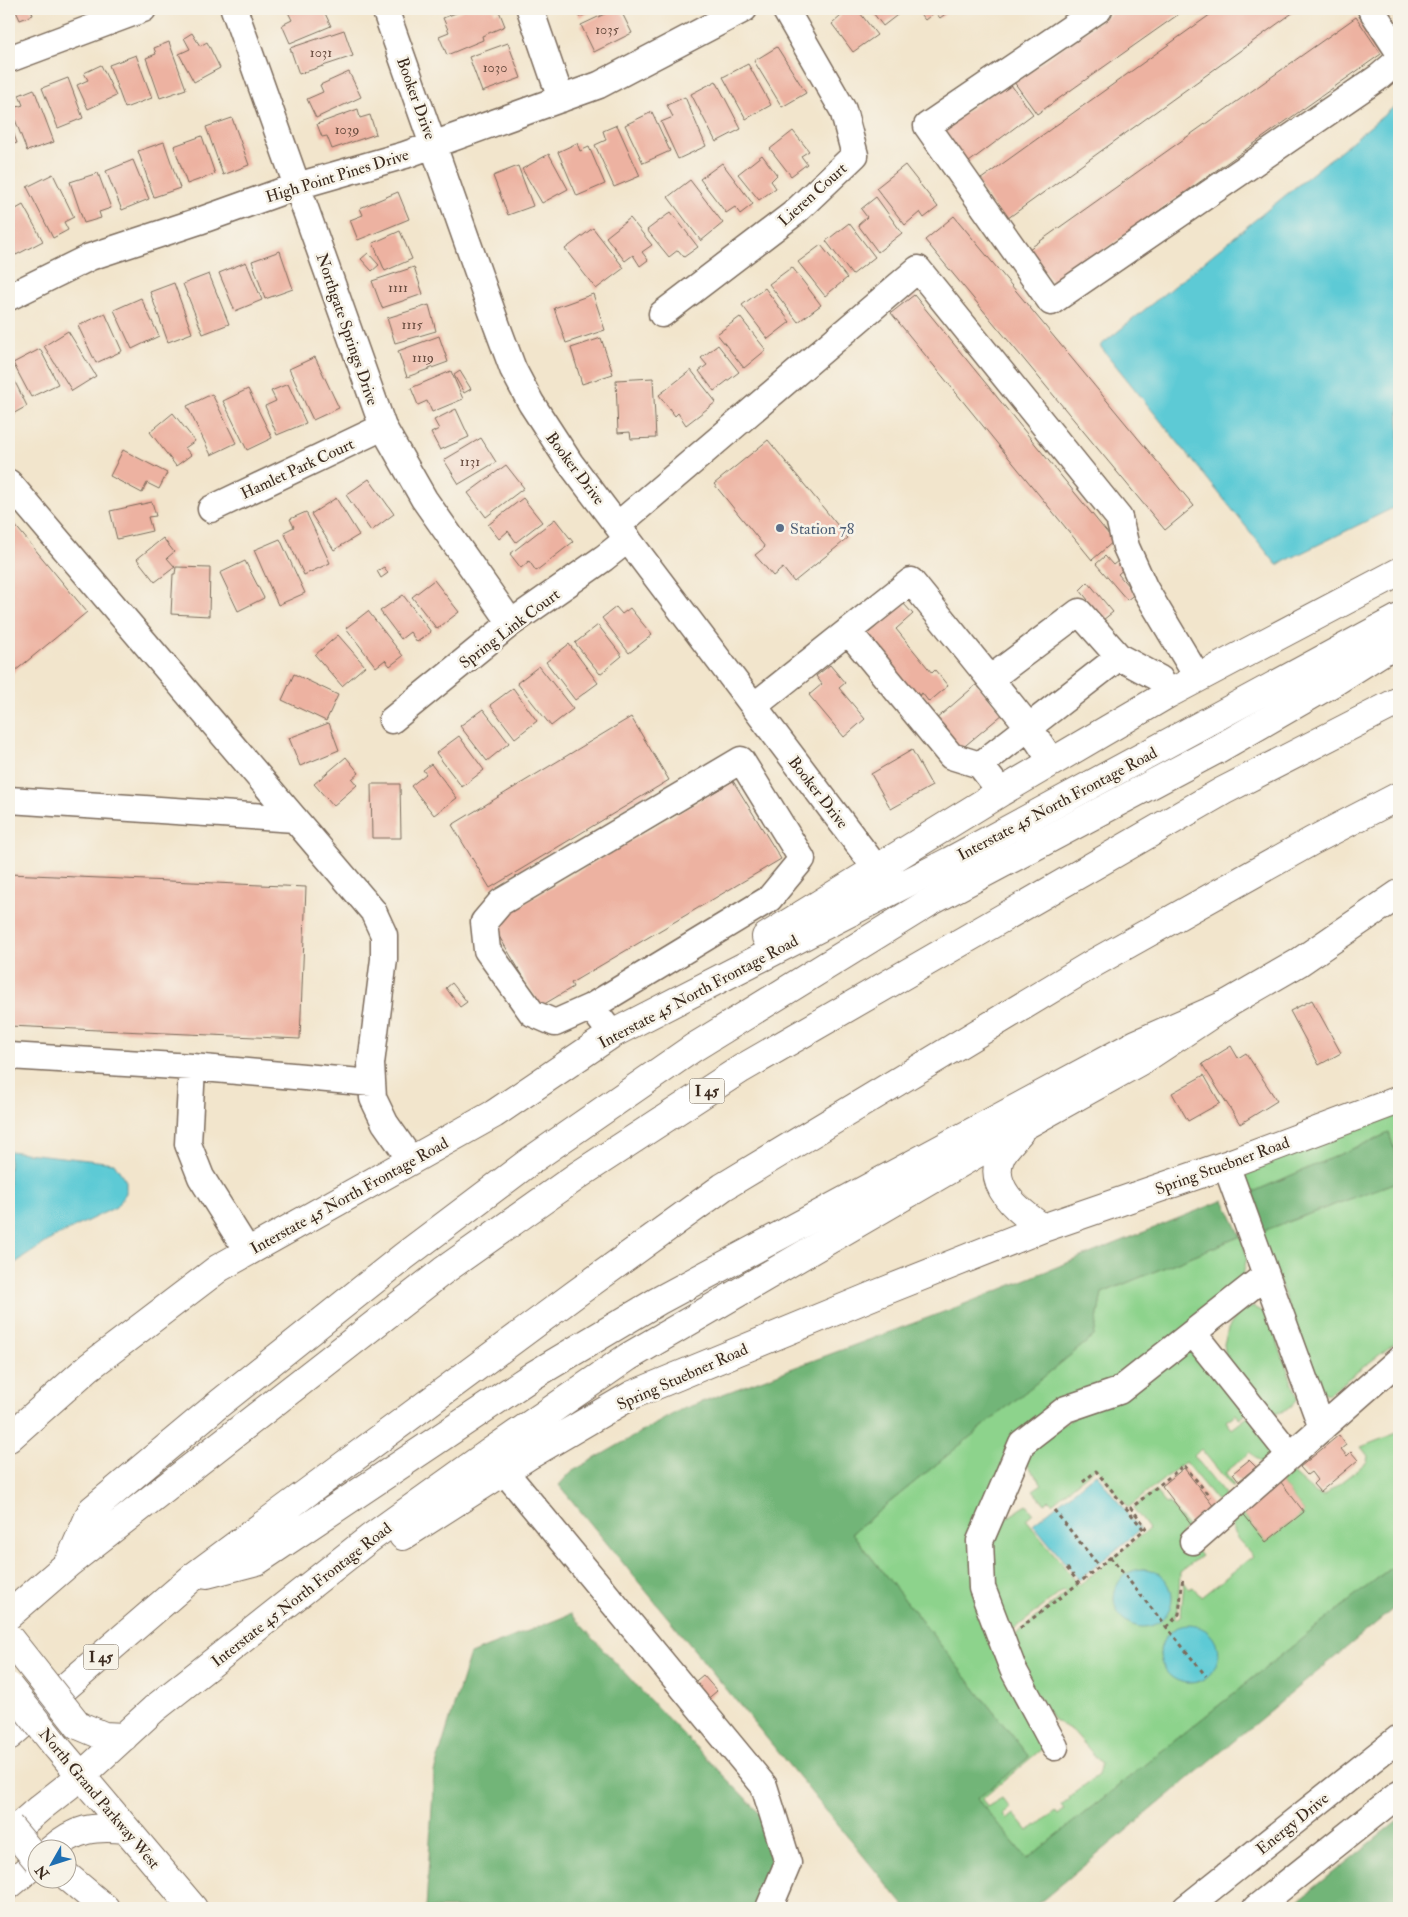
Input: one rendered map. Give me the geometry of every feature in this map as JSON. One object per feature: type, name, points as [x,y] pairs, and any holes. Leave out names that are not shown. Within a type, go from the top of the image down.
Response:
[{"type":"main road","points":[[612,1034],[1000,792],[1168,694],[1399,572]]},
{"type":"main road","name":"Interstate 45 North Frontage Road","points":[[9,1438],[89,1367],[219,1268],[494,1114],[612,1034],[950,860],[1399,618]]},
{"type":"main road","points":[[69,1563],[92,1510],[220,1403],[403,1257],[518,1171],[693,1048],[928,903],[1218,750],[1334,682],[1399,641]]},
{"type":"main road","name":"I 45","points":[[9,1615],[69,1563],[443,1271],[580,1174],[741,1069],[1223,790],[1399,701]]},
{"type":"main road","name":"I 45","points":[[9,1736],[193,1577],[723,1187],[1094,963],[1312,841],[1399,796]]},
{"type":"main road","points":[[497,1462],[628,1357],[1024,1126],[1144,1059],[1227,1004],[1298,963],[1399,894]]},
{"type":"main road","points":[[193,1577],[257,1561],[534,1376],[658,1301],[1136,1044],[1227,1004]]},
{"type":"main road","name":"Spring Stuebner Road","points":[[268,1618],[380,1551],[497,1462],[632,1395],[1043,1228],[1226,1165],[1399,1100]]},
{"type":"main road","points":[[1024,1126],[1002,1153],[997,1175],[1005,1194],[1024,1214],[1043,1228]]},
{"type":"main road","name":"Interstate 45 North Frontage Road","points":[[11,1832],[81,1776],[154,1709],[268,1618]]},
{"type":"main road","points":[[9,1638],[78,1724],[104,1736],[124,1737]]},
{"type":"main road","name":"North Grand Parkway West","points":[[9,1687],[56,1746],[193,1908]]},
{"type":"main road","points":[[63,1840],[82,1830],[105,1827],[126,1829]]},
{"type":"main road","points":[[11,1832],[28,1845]]},
{"type":"main road","points":[[11,1832],[28,1850]]},
{"type":"main road","points":[[9,1885],[28,1869]]},
{"type":"main road","points":[[78,1886],[105,1908]]},
{"type":"main road","points":[[60,1890],[75,1908]]},
{"type":"street","points":[[9,59],[143,9]]},
{"type":"street","name":"Northgate Springs Drive","points":[[234,9],[382,427],[424,499],[511,623]]},
{"type":"street","name":"Booker Drive","points":[[385,9],[514,369],[548,432],[876,868]]},
{"type":"street","points":[[530,9],[561,99]]},
{"type":"street","name":"High Point Pines Drive","points":[[9,296],[90,257],[297,186],[434,145],[599,85],[744,9]]},
{"type":"street","name":"Lieren Court","points":[[662,314],[793,214],[856,155],[843,110],[785,9]]},
{"type":"street","points":[[1098,9],[927,126],[1051,302],[1379,77],[1399,60]]},
{"type":"street","points":[[1371,9],[1399,52]]},
{"type":"street","name":"Spring Link Court","points":[[392,720],[511,623],[604,558],[623,532],[918,269],[1119,518],[1126,546],[1145,589],[1198,678]]},
{"type":"street","name":"Hamlet Park Court","points":[[211,508],[382,427]]},
{"type":"street","points":[[9,484],[373,911],[384,935],[384,959],[371,1064],[373,1098],[385,1123],[411,1160]]},
{"type":"street","points":[[754,706],[911,581],[1029,726],[1052,762]]},
{"type":"street","points":[[990,679],[1079,612],[1118,656],[1160,679],[1168,694]]},
{"type":"street","points":[[848,631],[951,756],[980,765],[1000,792]]},
{"type":"street","points":[[980,765],[1118,656]]},
{"type":"street","points":[[741,760],[802,859],[769,899],[591,1006],[555,1023],[532,1013],[487,950],[484,922],[501,902],[741,760],[756,753],[777,738]]},
{"type":"street","points":[[9,800],[295,819]]},
{"type":"street","points":[[591,1006],[612,1034]]},
{"type":"street","points":[[9,1056],[192,1067],[372,1083]]},
{"type":"street","points":[[192,1067],[188,1144],[202,1177],[248,1252]]},
{"type":"street","points":[[1226,1165],[1322,1428]]},
{"type":"street","points":[[1055,1747],[1013,1669],[982,1588],[980,1541],[1022,1443],[1066,1409],[1119,1391],[1266,1275]]},
{"type":"street","points":[[1193,1333],[1290,1455]]},
{"type":"street","points":[[1193,1541],[1399,1360]]},
{"type":"street","points":[[497,1462],[764,1786],[788,1863],[769,1908]]},
{"type":"street","name":"Energy Drive","points":[[1186,1908],[1399,1738]]},
{"type":"street","points":[[1256,1908],[1399,1794]]},
{"type":"path","points":[[1145,1529],[1131,1508],[1184,1465],[1224,1513]]},
{"type":"path","points":[[1082,1482],[1096,1471],[1145,1529]]},
{"type":"path","points":[[1054,1510],[1099,1566]]},
{"type":"path","points":[[1003,1642],[1145,1529]]},
{"type":"path","points":[[1110,1557],[1206,1676]]},
{"type":"path","points":[[1067,1568],[1079,1582]]},
{"type":"path","points":[[1167,1627],[1179,1614],[1183,1576]]},
{"type":"green space","points":[[1399,1112],[1399,1164],[1389,1133],[1246,1195],[1241,1177],[1249,1165]]},
{"type":"green space","points":[[1389,1133],[1399,1164],[1399,1181],[1260,1232],[1246,1195]]},
{"type":"green space","points":[[1399,1181],[1399,1340],[1328,1394],[1322,1392],[1260,1232]]},
{"type":"green space","points":[[1224,1200],[1241,1236],[1102,1293],[1094,1336],[852,1533],[1029,1757],[977,1799],[1027,1859],[1399,1561],[1399,1604],[1033,1908],[906,1908],[559,1485],[571,1472],[680,1410],[957,1307]]},
{"type":"green space","points":[[1241,1236],[1247,1257],[1242,1280],[1218,1304],[1116,1385],[1071,1401],[1053,1410],[1015,1440],[977,1531],[973,1566],[988,1626],[1044,1747],[982,1799],[987,1807],[1002,1798],[1010,1808],[1003,1814],[1008,1819],[1014,1814],[1028,1831],[1055,1811],[1058,1815],[1064,1810],[1061,1806],[1070,1799],[1069,1797],[1098,1775],[1101,1763],[1073,1731],[1054,1720],[1017,1666],[1008,1641],[1066,1593],[1064,1590],[1006,1636],[990,1596],[983,1566],[987,1539],[995,1528],[1027,1505],[1033,1513],[1026,1519],[1079,1585],[1149,1529],[1133,1508],[1155,1491],[1166,1504],[1169,1503],[1187,1527],[1181,1533],[1201,1556],[1180,1572],[1178,1612],[1174,1616],[1176,1619],[1181,1615],[1184,1582],[1189,1589],[1193,1587],[1201,1597],[1253,1556],[1238,1539],[1233,1529],[1235,1518],[1241,1511],[1266,1542],[1304,1512],[1280,1481],[1291,1472],[1315,1493],[1323,1496],[1367,1462],[1368,1456],[1361,1447],[1399,1432],[1399,1561],[1027,1859],[977,1799],[1029,1757],[852,1533],[1094,1336],[1102,1293]],"holes":[[[1143,1569],[1161,1576],[1166,1581],[1172,1599],[1169,1609],[1162,1619],[1153,1624],[1140,1626],[1129,1622],[1121,1615],[1116,1605],[1115,1594],[1119,1583],[1128,1574]],[[1188,1625],[1204,1631],[1213,1639],[1217,1650],[1216,1661],[1211,1671],[1203,1679],[1192,1683],[1180,1681],[1169,1675],[1161,1661],[1160,1654],[1163,1641],[1168,1635],[1180,1627]]]},
{"type":"green space","points":[[1253,1307],[1267,1314],[1298,1398],[1292,1406],[1281,1412],[1267,1413],[1226,1359],[1224,1344],[1228,1329],[1239,1311]]},
{"type":"green space","points":[[1196,1349],[1247,1413],[1240,1419],[1236,1414],[1226,1421],[1232,1429],[1249,1416],[1271,1449],[1269,1459],[1263,1466],[1250,1452],[1225,1473],[1234,1486],[1232,1487],[1201,1449],[1194,1456],[1225,1494],[1218,1502],[1185,1462],[1128,1508],[1096,1467],[1052,1503],[1049,1500],[1045,1504],[1033,1490],[1042,1484],[1025,1462],[1026,1447],[1171,1358]]},
{"type":"green space","points":[[571,1614],[644,1694],[758,1811],[770,1840],[772,1893],[761,1908],[426,1908],[434,1772],[470,1654]]},
{"type":"green space","points":[[1399,1820],[1399,1901],[1391,1908],[1289,1908]]},
{"type":"water","points":[[1399,103],[1399,505],[1277,565],[1100,346]]},
{"type":"water","points":[[9,1151],[114,1163],[126,1181],[126,1193],[116,1207],[53,1238],[9,1267]]},
{"type":"water","points":[[1096,1473],[1140,1530],[1079,1580],[1033,1524]]},
{"type":"water","points":[[1143,1569],[1159,1574],[1167,1582],[1172,1598],[1167,1614],[1159,1622],[1143,1627],[1127,1622],[1119,1614],[1114,1598],[1119,1582],[1127,1574]]},
{"type":"water","points":[[1189,1625],[1205,1630],[1213,1638],[1218,1654],[1213,1670],[1205,1678],[1189,1683],[1173,1678],[1165,1670],[1160,1654],[1165,1638],[1173,1630]]},
{"type":"building","points":[[15,9],[31,9],[33,15],[20,20]]},
{"type":"building","points":[[296,9],[323,9],[331,26],[290,43],[282,25],[292,20],[288,12]]},
{"type":"building","points":[[466,9],[493,9],[495,13],[499,11],[505,26],[482,36],[483,40],[447,55],[439,36],[449,32],[443,18]]},
{"type":"building","points":[[576,9],[599,9],[579,17]]},
{"type":"building","points":[[615,9],[620,9],[632,33],[594,52],[581,25]]},
{"type":"building","points":[[835,9],[857,9],[877,35],[853,52],[832,24],[841,16]]},
{"type":"building","points":[[870,9],[905,9],[883,26]]},
{"type":"building","points":[[916,9],[952,9],[940,18],[935,12],[925,20]]},
{"type":"building","points":[[1117,9],[1186,9],[1037,114],[1014,82]]},
{"type":"building","points":[[1218,9],[1298,9],[1004,221],[977,182]]},
{"type":"building","points":[[1356,17],[1381,54],[1054,285],[1029,249]]},
{"type":"building","points":[[344,30],[353,56],[299,74],[290,48]]},
{"type":"building","points":[[192,33],[200,46],[207,42],[220,68],[194,82],[179,54],[190,49],[184,38]]},
{"type":"building","points":[[169,42],[186,89],[160,98],[146,58],[156,54],[154,48]]},
{"type":"building","points":[[508,43],[521,78],[482,92],[469,57]]},
{"type":"building","points":[[777,47],[806,93],[782,107],[754,61]]},
{"type":"building","points":[[136,55],[152,98],[125,108],[109,65]]},
{"type":"building","points":[[748,64],[771,105],[746,119],[723,77]]},
{"type":"building","points":[[101,65],[116,96],[88,109],[77,85],[88,80],[84,73]]},
{"type":"building","points":[[349,72],[361,97],[316,118],[307,99],[323,92],[320,85]]},
{"type":"building","points":[[68,78],[83,118],[58,128],[42,88]]},
{"type":"building","points":[[716,81],[741,129],[716,142],[691,94]]},
{"type":"building","points":[[1008,81],[1033,114],[965,165],[940,131]]},
{"type":"building","points":[[34,89],[54,142],[27,151],[11,109],[23,105],[19,95]]},
{"type":"building","points":[[685,97],[706,146],[678,159],[661,122],[673,117],[667,105]]},
{"type":"building","points":[[358,109],[360,118],[370,115],[376,134],[332,149],[327,136],[322,137],[317,124]]},
{"type":"building","points":[[652,112],[670,151],[643,163],[625,125]]},
{"type":"building","points":[[232,118],[249,165],[223,175],[206,127]]},
{"type":"building","points":[[9,121],[17,143],[9,146]]},
{"type":"building","points":[[617,125],[640,176],[614,187],[595,145],[606,140],[603,131]]},
{"type":"building","points":[[793,131],[809,151],[801,156],[807,164],[791,176],[770,149]]},
{"type":"building","points":[[202,136],[215,174],[187,184],[174,146]]},
{"type":"building","points":[[164,142],[180,188],[154,197],[138,151]]},
{"type":"building","points":[[577,143],[580,151],[589,147],[605,184],[577,196],[558,152]]},
{"type":"building","points":[[549,154],[568,189],[542,203],[522,169]]},
{"type":"building","points":[[762,155],[777,175],[771,181],[776,188],[759,200],[738,174]]},
{"type":"building","points":[[133,160],[149,199],[122,210],[106,171]]},
{"type":"building","points":[[722,163],[753,204],[740,214],[735,207],[726,213],[700,179]]},
{"type":"building","points":[[905,165],[938,207],[924,218],[920,212],[905,225],[876,188]]},
{"type":"building","points":[[518,166],[533,206],[508,215],[493,176]]},
{"type":"building","points":[[98,173],[111,208],[99,212],[101,218],[84,223],[70,182]]},
{"type":"building","points":[[53,174],[74,217],[64,222],[68,230],[53,238],[27,187]]},
{"type":"building","points":[[690,180],[723,223],[701,241],[668,197]]},
{"type":"building","points":[[398,192],[409,219],[358,240],[350,220],[363,215],[360,208]]},
{"type":"building","points":[[876,197],[902,233],[878,252],[858,225],[867,217],[861,209]]},
{"type":"building","points":[[23,205],[43,241],[16,255],[9,242],[9,213]]},
{"type":"building","points":[[671,212],[698,247],[684,257],[678,250],[669,257],[647,230]]},
{"type":"building","points":[[954,216],[1194,506],[1165,530],[925,240]]},
{"type":"building","points":[[630,218],[652,245],[642,252],[648,260],[640,266],[633,255],[625,261],[606,237]]},
{"type":"building","points":[[849,223],[875,257],[852,275],[826,241]]},
{"type":"building","points":[[593,228],[624,268],[596,289],[565,249]]},
{"type":"building","points":[[400,231],[412,259],[385,271],[373,243]]},
{"type":"building","points":[[821,245],[847,278],[825,296],[798,262]]},
{"type":"building","points":[[280,251],[293,289],[265,299],[252,261]]},
{"type":"building","points":[[368,253],[379,265],[372,271],[361,259]]},
{"type":"building","points":[[246,262],[262,300],[235,311],[219,273]]},
{"type":"building","points":[[414,267],[423,294],[382,308],[372,281]]},
{"type":"building","points":[[792,267],[821,305],[798,322],[769,284]]},
{"type":"building","points":[[209,274],[229,324],[203,334],[183,284]]},
{"type":"building","points":[[174,283],[192,333],[168,342],[150,292]]},
{"type":"building","points":[[765,288],[790,322],[768,339],[742,305]]},
{"type":"building","points":[[593,294],[605,330],[566,343],[554,308]]},
{"type":"building","points":[[914,295],[1114,541],[1092,560],[891,313]]},
{"type":"building","points":[[141,298],[159,336],[132,349],[114,310]]},
{"type":"building","points":[[429,305],[436,331],[395,343],[387,318]]},
{"type":"building","points":[[105,313],[122,351],[96,363],[78,326]]},
{"type":"building","points":[[740,317],[766,350],[744,368],[717,334]]},
{"type":"building","points":[[68,331],[96,376],[72,391],[44,346]]},
{"type":"building","points":[[439,336],[448,362],[407,377],[398,351]]},
{"type":"building","points":[[601,338],[613,374],[582,384],[571,348]]},
{"type":"building","points":[[718,345],[739,372],[714,391],[699,371],[707,365],[701,358]]},
{"type":"building","points":[[40,349],[58,384],[31,397],[13,363]]},
{"type":"building","points":[[315,357],[339,408],[313,420],[289,369]]},
{"type":"building","points":[[9,370],[27,406],[9,416]]},
{"type":"building","points":[[691,370],[716,402],[686,425],[678,413],[675,416],[659,395]]},
{"type":"building","points":[[451,371],[463,399],[432,412],[427,401],[418,405],[411,388]]},
{"type":"building","points":[[460,371],[471,389],[464,393],[454,375]]},
{"type":"building","points":[[653,378],[656,438],[631,439],[630,432],[618,433],[616,380]]},
{"type":"building","points":[[288,384],[306,423],[277,435],[265,406],[276,401],[271,391]]},
{"type":"building","points":[[248,389],[272,438],[247,450],[223,401]]},
{"type":"building","points":[[212,394],[236,443],[211,455],[187,406]]},
{"type":"building","points":[[456,409],[469,437],[440,450],[431,433],[439,429],[434,420]]},
{"type":"building","points":[[173,413],[195,441],[185,448],[191,455],[176,466],[150,432]]},
{"type":"building","points":[[481,438],[496,462],[459,484],[444,460]]},
{"type":"building","points":[[768,440],[848,538],[794,582],[783,568],[773,576],[755,555],[765,547],[714,484]]},
{"type":"building","points":[[123,450],[167,473],[159,489],[147,483],[142,493],[110,476]]},
{"type":"building","points":[[506,465],[524,488],[486,517],[468,493]]},
{"type":"building","points":[[369,479],[394,514],[371,531],[346,495]]},
{"type":"building","points":[[336,498],[359,535],[334,550],[311,514]]},
{"type":"building","points":[[523,498],[542,522],[516,542],[508,531],[499,539],[488,525]]},
{"type":"building","points":[[152,502],[156,516],[148,517],[152,531],[117,539],[110,511]]},
{"type":"building","points":[[306,512],[330,563],[304,575],[284,532],[294,527],[290,519]]},
{"type":"building","points":[[9,518],[87,612],[9,676]]},
{"type":"building","points":[[555,519],[573,542],[536,571],[529,561],[521,568],[510,554]]},
{"type":"building","points":[[163,538],[174,552],[167,558],[175,567],[155,582],[137,559]]},
{"type":"building","points":[[280,539],[305,593],[278,605],[254,550]]},
{"type":"building","points":[[1105,556],[1113,565],[1118,561],[1125,568],[1118,574],[1135,594],[1127,600],[1096,564]]},
{"type":"building","points":[[245,561],[264,598],[238,611],[220,573]]},
{"type":"building","points":[[176,567],[210,568],[209,616],[171,614],[173,574],[175,574]]},
{"type":"building","points":[[384,567],[388,573],[381,578],[377,571]]},
{"type":"building","points":[[434,580],[459,612],[437,629],[412,597]]},
{"type":"building","points":[[1088,582],[1113,612],[1103,620],[1100,615],[1095,619],[1082,604],[1088,600],[1080,590]]},
{"type":"building","points":[[403,595],[431,632],[417,642],[410,632],[401,639],[380,611]]},
{"type":"building","points":[[903,603],[913,614],[896,629],[932,673],[935,670],[948,686],[929,702],[922,693],[915,698],[863,638]]},
{"type":"building","points":[[616,607],[622,614],[630,608],[652,635],[629,653],[602,618]]},
{"type":"building","points":[[368,611],[403,656],[390,666],[385,660],[376,667],[346,628]]},
{"type":"building","points":[[598,625],[622,656],[600,674],[575,643]]},
{"type":"building","points":[[338,635],[365,666],[342,686],[315,655]]},
{"type":"building","points":[[569,644],[598,683],[575,700],[546,662]]},
{"type":"building","points":[[830,665],[845,683],[839,688],[865,719],[844,737],[809,695],[822,684],[816,676]]},
{"type":"building","points":[[539,666],[573,709],[551,726],[517,683]]},
{"type":"building","points":[[294,674],[338,695],[326,721],[282,700]]},
{"type":"building","points":[[977,684],[1003,714],[960,750],[935,720]]},
{"type":"building","points":[[513,688],[537,721],[515,738],[490,705]]},
{"type":"building","points":[[483,709],[509,743],[487,761],[460,726]]},
{"type":"building","points":[[631,717],[669,780],[490,888],[452,825]]},
{"type":"building","points":[[329,723],[339,750],[300,766],[289,738]]},
{"type":"building","points":[[459,736],[484,770],[462,787],[436,753]]},
{"type":"building","points":[[912,750],[932,786],[891,809],[871,774]]},
{"type":"building","points":[[346,757],[359,773],[352,779],[357,785],[333,806],[314,784]]},
{"type":"building","points":[[431,764],[457,798],[434,815],[411,786],[426,774],[423,770]]},
{"type":"building","points":[[733,781],[781,859],[571,983],[573,987],[541,1006],[491,923]]},
{"type":"building","points":[[371,784],[400,784],[401,838],[372,838]]},
{"type":"building","points":[[9,874],[306,887],[300,1039],[9,1026]]},
{"type":"building","points":[[452,983],[467,1002],[460,1007],[446,988]]},
{"type":"building","points":[[1312,1000],[1341,1053],[1319,1065],[1290,1011]]},
{"type":"building","points":[[1231,1046],[1238,1058],[1246,1053],[1277,1101],[1240,1124],[1202,1064]]},
{"type":"building","points":[[1204,1075],[1220,1103],[1188,1121],[1172,1093]]},
{"type":"building","points":[[1339,1435],[1346,1445],[1341,1449],[1347,1456],[1351,1452],[1358,1460],[1320,1492],[1313,1484],[1317,1480],[1311,1472],[1307,1475],[1300,1467]]},
{"type":"building","points":[[1249,1460],[1256,1467],[1239,1481],[1233,1473]]},
{"type":"building","points":[[1184,1468],[1214,1507],[1192,1525],[1162,1486]]},
{"type":"building","points":[[1280,1481],[1304,1512],[1266,1542],[1241,1511]]},
{"type":"building","points":[[703,1675],[717,1691],[699,1706],[685,1690]]},
{"type":"place","name":"Station 78","points":[[780,528]]}]
